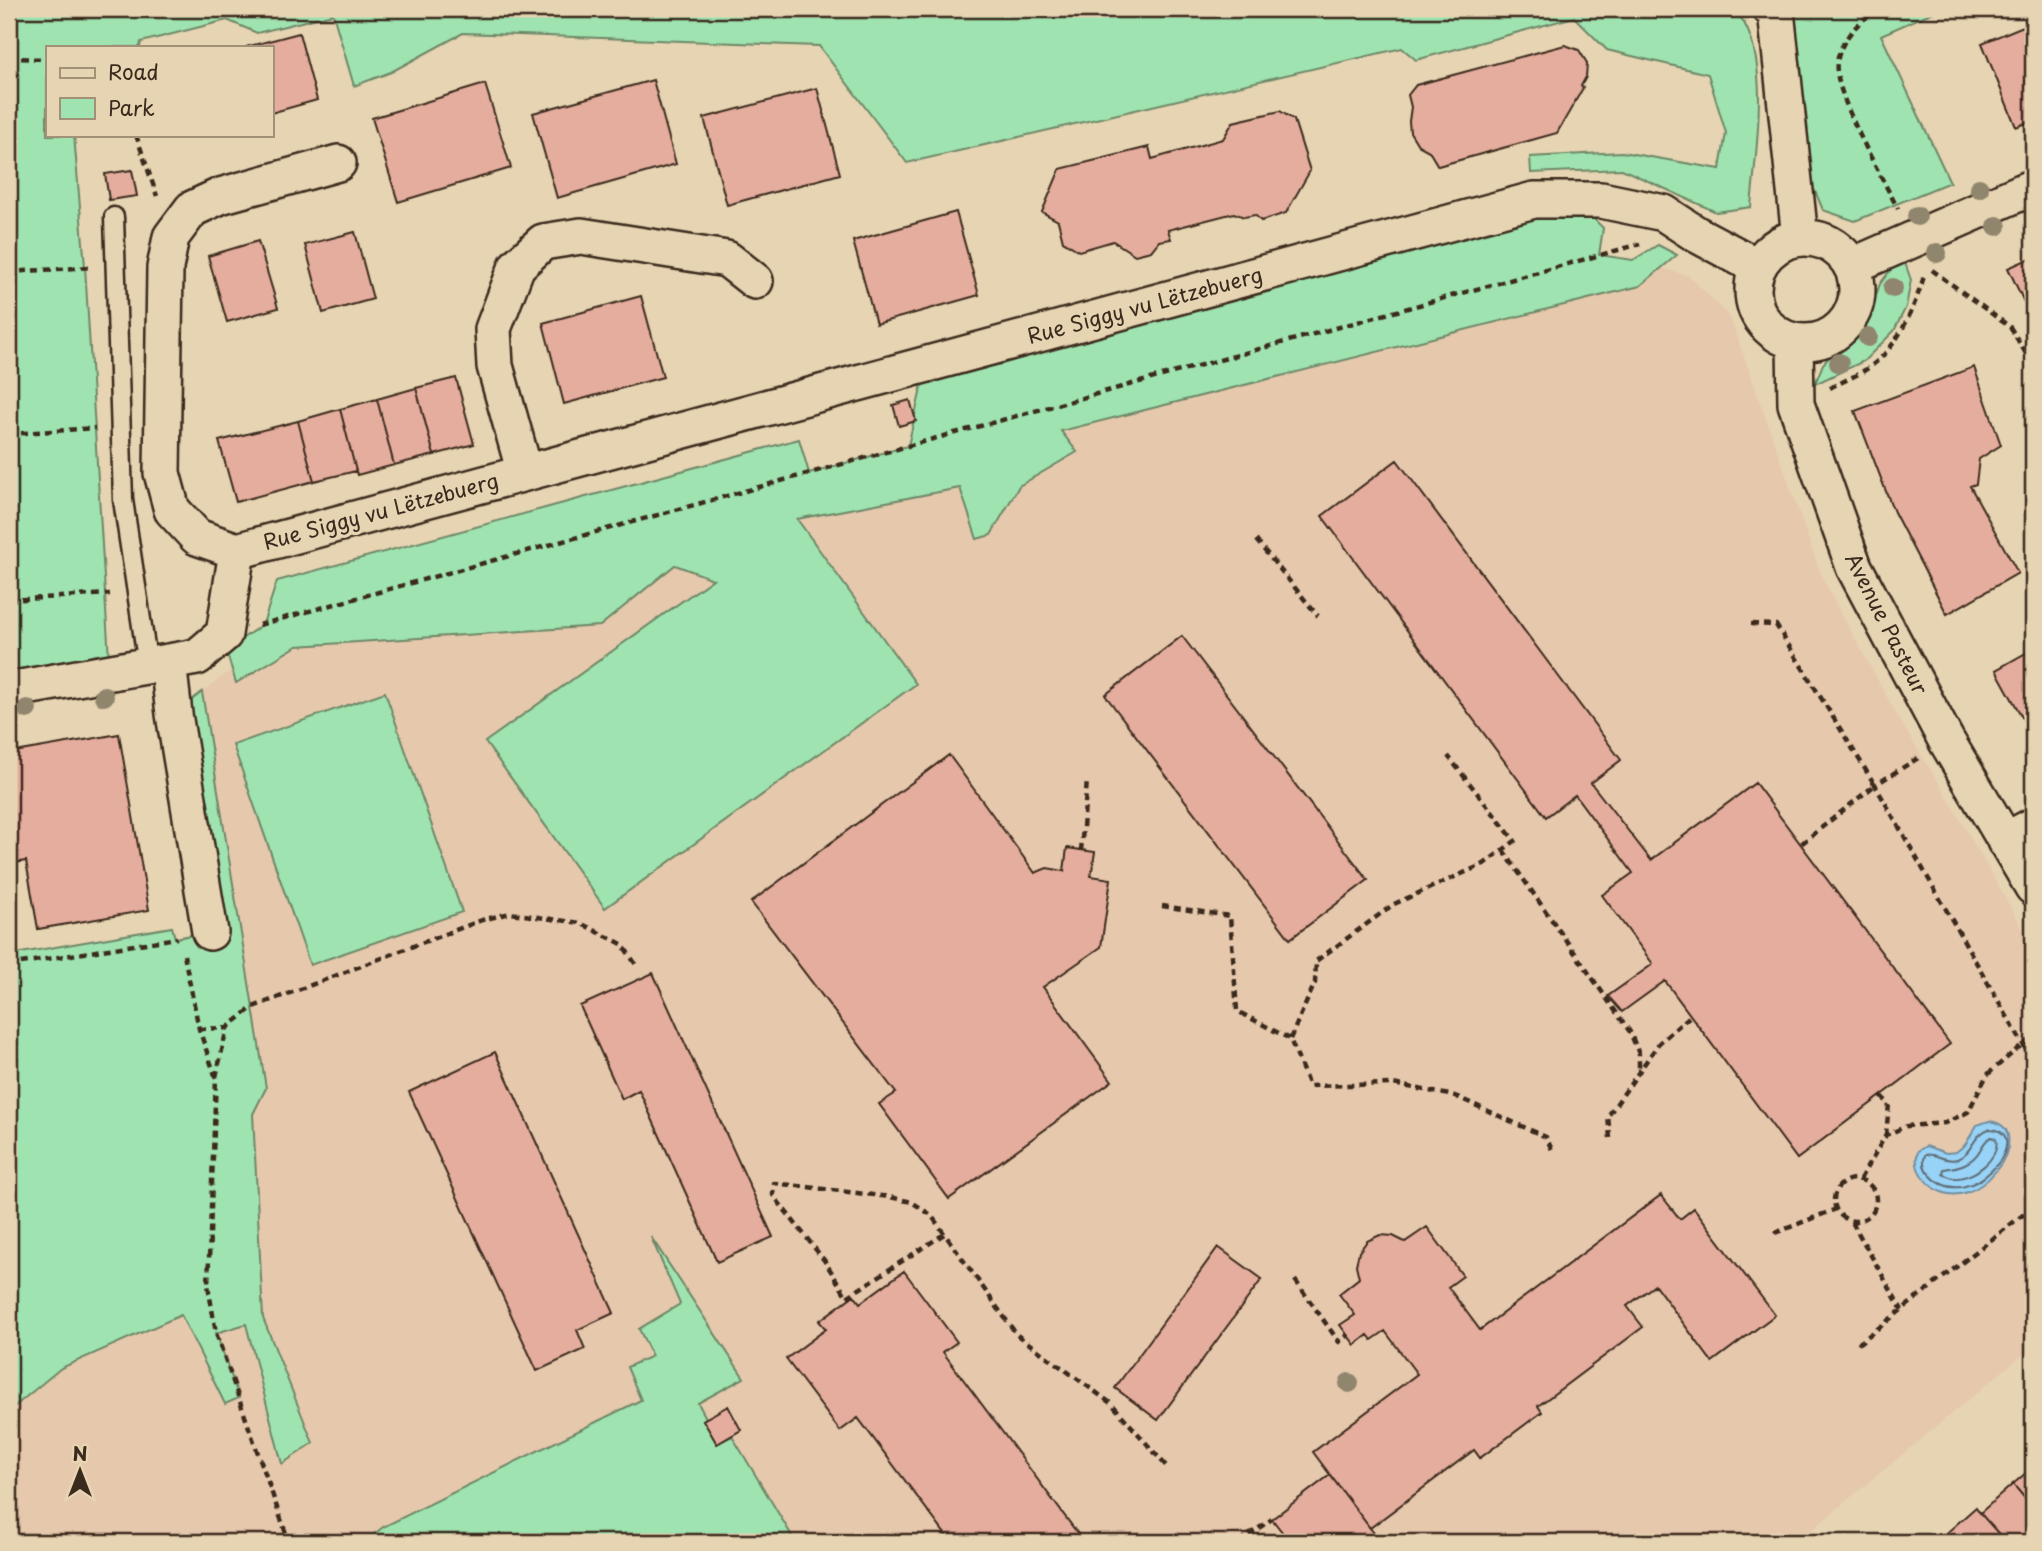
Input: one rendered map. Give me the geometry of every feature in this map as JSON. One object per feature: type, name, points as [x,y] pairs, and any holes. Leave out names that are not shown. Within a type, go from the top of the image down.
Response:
[{"type":"street","points":[[1775,10],[1800,238]]},
{"type":"street","name":"Rue Siggy vu Lëtzebuerg","points":[[338,163],[220,196],[192,209],[170,237],[165,268],[162,474],[172,510],[197,537],[237,551],[1534,201],[1601,200],[1664,213],[1696,234],[1758,267]]},
{"type":"street","points":[[1852,266],[2033,187]]},
{"type":"street","name":"Rue Siggy vu Lëtzebuerg","points":[[525,474],[495,366],[493,329],[517,266],[542,242],[581,236],[727,259],[755,281]]},
{"type":"street","points":[[1800,238],[1829,244],[1842,253],[1852,266],[1856,280],[1856,300],[1849,319],[1835,333],[1816,341],[1795,342],[1777,335],[1763,321],[1755,305],[1753,285],[1758,267],[1768,253],[1783,243],[1800,238]]},
{"type":"street","name":"Avenue Pasteur","points":[[1795,342],[1796,404],[1854,567],[1946,740],[2019,834],[2033,887]]},
{"type":"street","name":"Rue Siggy vu Lëtzebuerg","points":[[224,634],[237,551]]},
{"type":"street","points":[[9,690],[197,657],[224,634]]},
{"type":"street","points":[[158,664],[174,714],[195,935]]},
{"type":"lane","points":[[114,217],[123,500],[136,592],[158,664]]},
{"type":"path","points":[[1879,9],[1846,36],[1836,64],[1847,108],[1900,213]]},
{"type":"path","points":[[9,58],[46,59]]},
{"type":"path","points":[[136,136],[170,237]]},
{"type":"path","points":[[224,634],[1639,246],[1664,213]]},
{"type":"path","points":[[9,272],[115,266]]},
{"type":"path","points":[[1819,393],[1867,369],[1895,341],[1915,306],[1927,267],[2010,327],[2033,365]]},
{"type":"path","points":[[9,434],[121,426]]},
{"type":"path","points":[[1256,540],[1318,616]]},
{"type":"path","points":[[9,600],[136,592]]},
{"type":"path","points":[[1751,624],[1776,625],[1875,785],[2033,1062]]},
{"type":"path","points":[[1290,1039],[1315,983],[1316,961],[1394,904],[1484,864],[1515,841],[1448,756]]},
{"type":"path","points":[[1801,844],[1875,785],[1921,756]]},
{"type":"path","points":[[1081,851],[1087,781]]},
{"type":"path","points":[[1503,850],[1630,1032],[1639,1054],[1639,1072]]},
{"type":"path","points":[[1162,906],[1230,916],[1237,1011],[1290,1039],[1309,1086],[1393,1084],[1455,1096],[1546,1137],[1552,1150]]},
{"type":"path","points":[[199,1029],[227,1028],[253,1007],[482,920],[510,914],[580,923],[622,944],[638,967]]},
{"type":"path","points":[[9,965],[195,935],[199,1029],[215,1078]]},
{"type":"path","points":[[1610,1138],[1608,1116],[1660,1043],[1689,1017]]},
{"type":"path","points":[[227,1028],[215,1078],[208,1285],[216,1333],[289,1542]]},
{"type":"path","points":[[1886,1135],[1907,1126],[1945,1123],[1968,1112],[1987,1075],[2033,1038]]},
{"type":"path","points":[[1860,1180],[1886,1135],[1889,1104],[1881,1096]]},
{"type":"path","points":[[1847,1180],[1860,1180],[1872,1187],[1875,1208],[1866,1218],[1852,1221],[1845,1219],[1836,1209],[1834,1196],[1841,1184],[1847,1180]]},
{"type":"path","points":[[944,1234],[847,1297],[824,1260],[773,1195],[774,1183],[890,1197],[912,1202],[931,1215],[1017,1335],[1112,1404],[1168,1468]]},
{"type":"path","points":[[1858,1344],[2033,1207]]},
{"type":"path","points":[[1775,1233],[1836,1209]]},
{"type":"path","points":[[1852,1221],[1902,1310]]},
{"type":"path","points":[[1295,1280],[1339,1342],[1348,1335]]},
{"type":"path","points":[[1240,1542],[1272,1519]]},
{"type":"shaded area","points":[[1633,260],[1689,276],[1730,317],[1822,578],[1901,723],[1948,798],[2033,947],[2033,1346],[1797,1542],[856,1542],[849,1532],[833,1542],[795,1541],[733,1436],[717,1444],[703,1420],[706,1418],[698,1404],[744,1378],[654,1242],[681,1305],[652,1356],[627,1368],[641,1400],[383,1527],[365,1542],[9,1542],[9,1411],[61,1368],[181,1315],[238,1397],[216,1333],[246,1323],[282,1463],[313,1443],[263,1318],[253,1114],[266,1087],[202,692],[288,628]]},
{"type":"green space","points":[[9,9],[1734,9],[1746,27],[1754,50],[1759,104],[1751,207],[1716,212],[1622,169],[1531,173],[1530,157],[1622,152],[1720,169],[1726,133],[1708,74],[1607,50],[1574,17],[1416,60],[1402,48],[907,163],[819,46],[463,33],[391,72],[354,86],[333,14],[257,33],[227,20],[141,42],[140,46],[46,46],[46,136],[74,136],[85,267],[109,659],[9,675]]},
{"type":"green space","points":[[1799,9],[1940,9],[1881,35],[1950,182],[1855,221],[1823,210],[1815,191],[1808,191],[1793,19]]},
{"type":"green space","points":[[1590,215],[1603,228],[1599,255],[1633,260],[1658,245],[1677,255],[1640,286],[1061,431],[1077,452],[1019,486],[991,535],[977,539],[960,488],[797,519],[916,684],[605,908],[485,742],[713,579],[675,565],[600,626],[297,646],[236,683],[226,650],[263,624],[277,581],[799,439],[809,473],[908,446],[923,380],[1524,219]]},
{"type":"green space","points":[[1904,260],[1911,280],[1906,307],[1894,331],[1864,361],[1815,384],[1823,364],[1835,351],[1852,340],[1866,323],[1880,284],[1892,268]]},
{"type":"green space","points":[[202,692],[266,1088],[253,1114],[263,1318],[313,1443],[282,1464],[246,1324],[216,1333],[239,1398],[225,1404],[181,1315],[61,1368],[9,1411],[9,955],[172,927],[175,938],[210,932],[174,714]]},
{"type":"green space","points":[[385,692],[462,912],[310,965],[233,745]]},
{"type":"green space","points":[[651,1237],[744,1378],[698,1403],[706,1418],[703,1420],[717,1444],[732,1436],[795,1541],[804,1542],[365,1542],[383,1527],[641,1400],[627,1367],[652,1356],[639,1329],[680,1304]]},
{"type":"water","points":[[1989,1121],[2004,1127],[2008,1139],[2005,1155],[1996,1170],[1982,1184],[1965,1193],[1947,1194],[1922,1177],[1918,1169],[1918,1151],[1926,1146],[1946,1153],[1956,1152],[1965,1145],[1977,1125]]},
{"type":"building","points":[[2033,22],[2033,120],[2016,127],[1982,43]]},
{"type":"building","points":[[299,33],[317,100],[273,112],[273,46],[250,46]]},
{"type":"building","points":[[1565,45],[1579,50],[1587,63],[1586,77],[1581,86],[1583,88],[1557,133],[1438,166],[1429,151],[1418,145],[1410,132],[1411,107],[1408,95],[1416,85]]},
{"type":"building","points":[[653,80],[676,164],[557,198],[533,113]]},
{"type":"building","points":[[485,84],[511,168],[398,202],[372,118]]},
{"type":"building","points":[[817,88],[840,174],[727,205],[704,118]]},
{"type":"building","points":[[1280,111],[1294,120],[1310,171],[1286,213],[1261,221],[1255,215],[1244,217],[1234,213],[1168,230],[1171,239],[1159,241],[1151,251],[1135,255],[1113,241],[1079,251],[1063,241],[1058,221],[1042,212],[1060,169],[1149,147],[1152,159],[1223,139],[1233,122]]},
{"type":"building","points":[[132,170],[137,196],[109,200],[105,174]]},
{"type":"building","points":[[956,212],[979,295],[876,324],[853,241]]},
{"type":"building","points":[[355,232],[373,299],[323,313],[305,245]]},
{"type":"building","points":[[258,241],[278,308],[227,322],[208,256]]},
{"type":"building","points":[[2033,257],[2033,321],[2008,268]]},
{"type":"building","points":[[641,296],[663,377],[564,404],[543,323]]},
{"type":"building","points":[[1974,367],[2001,445],[1979,459],[1976,484],[1970,486],[2018,573],[1947,614],[1894,512],[1855,411]]},
{"type":"building","points":[[456,378],[474,444],[434,455],[416,388]]},
{"type":"building","points":[[416,388],[434,455],[394,465],[377,399]]},
{"type":"building","points":[[377,399],[394,465],[357,475],[340,409]]},
{"type":"building","points":[[910,400],[916,421],[899,426],[893,405]]},
{"type":"building","points":[[340,409],[356,471],[314,481],[298,421]]},
{"type":"building","points":[[298,421],[314,481],[236,502],[219,441]]},
{"type":"building","points":[[1397,460],[1621,760],[1591,783],[1651,860],[1755,783],[1950,1044],[1797,1159],[1665,981],[1622,1012],[1608,996],[1653,964],[1602,895],[1633,873],[1575,795],[1546,817],[1322,516]]},
{"type":"building","points":[[1182,636],[1368,880],[1290,939],[1105,695]]},
{"type":"building","points":[[2033,649],[2033,737],[1996,670]]},
{"type":"building","points":[[119,734],[149,910],[38,929],[26,861],[9,864],[9,753]]},
{"type":"building","points":[[949,755],[1035,873],[1047,868],[1064,871],[1067,848],[1095,852],[1091,876],[1111,879],[1101,947],[1043,987],[1112,1081],[949,1199],[879,1104],[896,1093],[751,902]]},
{"type":"building","points":[[653,973],[773,1237],[717,1262],[639,1090],[622,1099],[580,1006]]},
{"type":"building","points":[[495,1052],[614,1313],[577,1330],[585,1349],[537,1371],[409,1092]]},
{"type":"building","points":[[1661,1195],[1680,1219],[1694,1208],[1775,1315],[1712,1362],[1655,1285],[1627,1306],[1643,1327],[1538,1406],[1542,1412],[1480,1458],[1474,1450],[1370,1528],[1313,1452],[1417,1374],[1385,1331],[1372,1340],[1368,1335],[1355,1345],[1340,1325],[1355,1315],[1339,1294],[1359,1278],[1356,1265],[1359,1252],[1367,1241],[1380,1235],[1393,1236],[1405,1242],[1427,1227],[1463,1276],[1448,1287],[1480,1330]]},
{"type":"building","points":[[1218,1247],[1262,1279],[1158,1420],[1115,1388]]},
{"type":"building","points":[[904,1271],[957,1342],[943,1352],[1084,1542],[951,1542],[858,1418],[840,1431],[786,1359],[826,1329],[819,1321],[854,1295],[860,1303]]},
{"type":"building","points":[[728,1406],[741,1430],[717,1444],[703,1420]]},
{"type":"building","points":[[2033,1467],[2033,1508],[2013,1484]]},
{"type":"building","points":[[1330,1475],[1381,1542],[1290,1542],[1272,1519]]},
{"type":"building","points":[[2013,1484],[2033,1508],[2033,1542],[2006,1542],[1980,1513]]},
{"type":"building","points":[[1976,1507],[2006,1542],[1946,1542],[1942,1537]]}]
